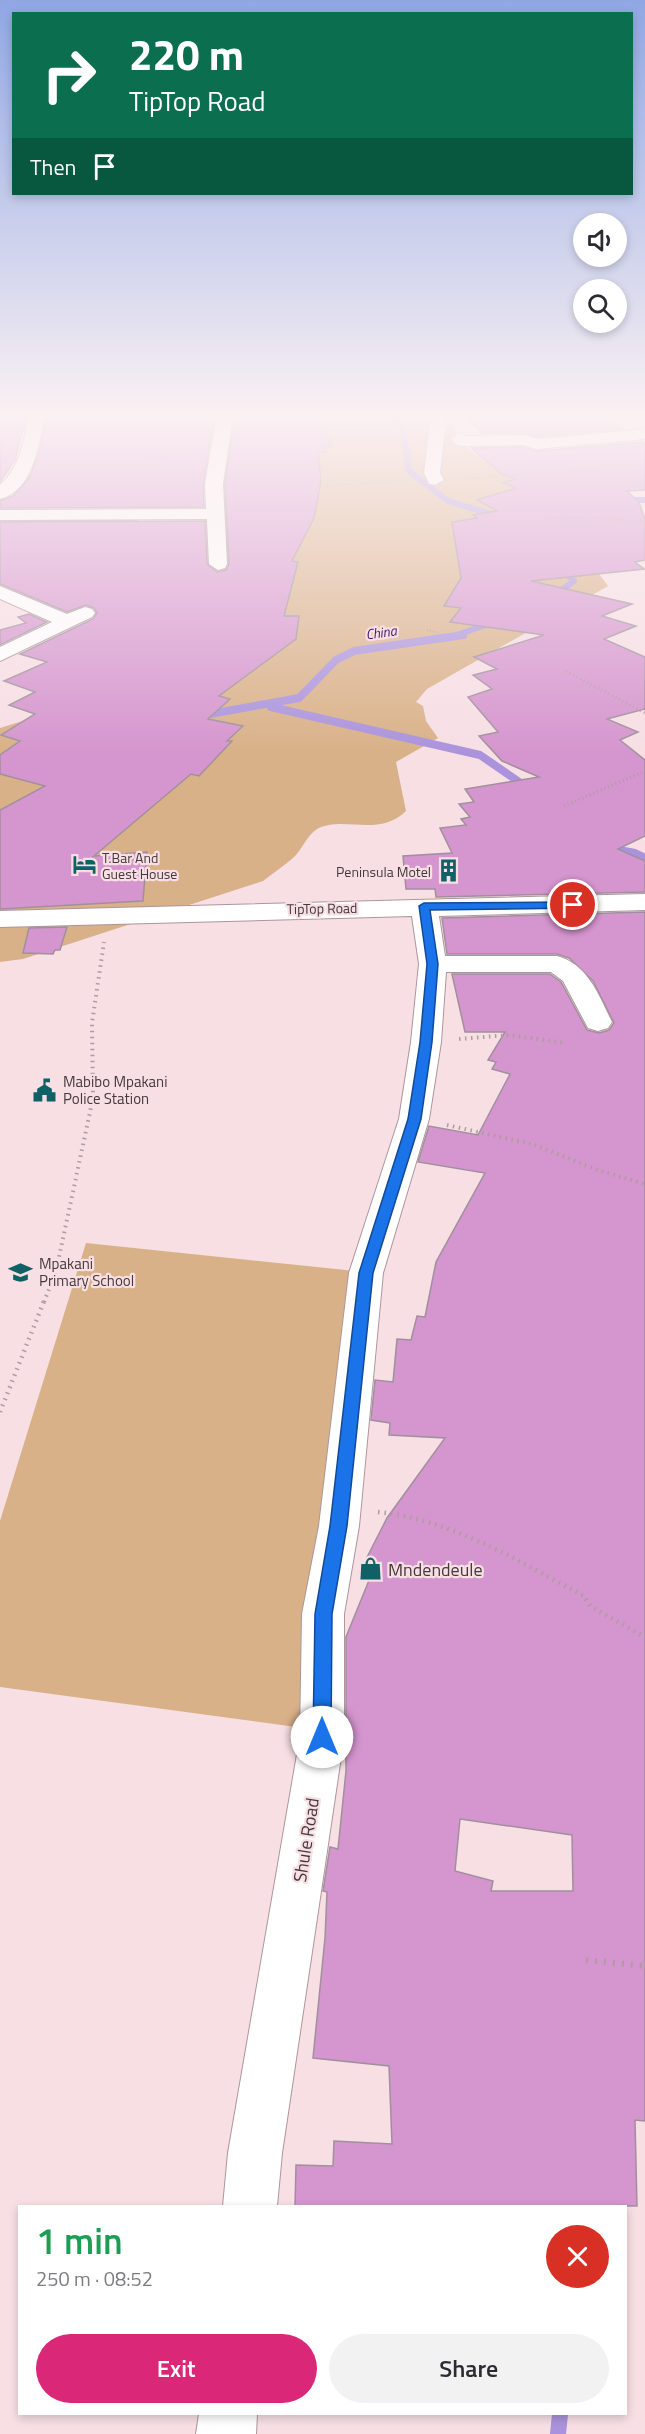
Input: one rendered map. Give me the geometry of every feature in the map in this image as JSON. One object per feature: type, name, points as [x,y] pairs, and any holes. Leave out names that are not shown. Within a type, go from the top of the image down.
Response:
[{"type":"street","points":[[216,528],[218,564]]},
{"type":"street","points":[[0,592],[76,617],[0,655]]},
{"type":"street","name":"TipTop Road","points":[[0,919],[111,913],[424,906],[525,907],[645,902]]},
{"type":"street","name":"Shule Road","points":[[250,2205],[255,2153],[322,1737],[323,1614],[339,1526],[366,1273],[414,1119],[426,1042],[433,964],[424,906]]},
{"type":"street","points":[[433,964],[557,964],[574,976],[598,1022]]},
{"type":"street","points":[[226,2434],[228,2415]]},
{"type":"path","points":[[427,630],[439,633]]},
{"type":"path","points":[[566,671],[645,713]]},
{"type":"path","points":[[564,806],[645,771]]},
{"type":"path","points":[[0,1412],[56,1271],[93,1098],[92,1023],[102,952],[111,913]]},
{"type":"path","points":[[426,1042],[509,1035],[566,1043]]},
{"type":"path","points":[[414,1119],[483,1131],[536,1145],[598,1170],[645,1184]]},
{"type":"path","points":[[339,1526],[372,1512],[391,1511],[412,1516],[553,1579],[584,1596],[590,1606],[645,1637]]},
{"type":"path","points":[[586,1960],[645,1966]]},
{"type":"shaded area","points":[[203,528],[570,528],[585,555],[608,586],[427,689],[416,702],[423,706],[426,721],[438,738],[396,762],[406,811],[395,819],[373,825],[327,825],[310,835],[293,858],[263,881],[23,959],[0,962],[0,728],[99,697],[196,551]]},
{"type":"shaded area","points":[[86,1243],[365,1272],[318,1730],[0,1687],[0,1521]]},
{"type":"building","points":[[0,528],[205,528],[207,564],[217,572],[226,570],[229,564],[227,528],[309,528],[292,561],[298,562],[284,616],[299,616],[296,639],[219,696],[230,699],[208,719],[243,726],[227,741],[232,741],[199,776],[191,774],[94,856],[147,852],[143,901],[0,909],[0,810],[45,786],[0,774],[0,755],[20,741],[1,735],[35,714],[9,705],[35,692],[4,681],[47,662],[20,654],[93,619],[97,613],[94,608],[86,605],[67,612],[0,584]]},
{"type":"building","points":[[453,528],[645,528],[645,560],[635,562],[644,569],[531,581],[632,604],[602,616],[636,626],[604,639],[645,657],[645,709],[607,719],[638,732],[620,740],[645,760],[645,836],[618,849],[645,861],[645,892],[436,897],[435,889],[406,889],[403,856],[452,853],[440,828],[466,825],[461,819],[470,817],[459,804],[474,802],[465,789],[539,777],[502,761],[479,736],[498,732],[468,697],[492,689],[473,675],[497,669],[474,657],[544,635],[450,622],[461,608],[444,606],[461,578]]},
{"type":"building","points":[[29,614],[47,622],[0,645],[0,630],[26,623],[18,617]]},
{"type":"building","points":[[645,912],[645,2121],[635,2120],[637,2206],[295,2205],[296,2165],[333,2166],[334,2141],[392,2144],[389,2066],[313,2058],[325,1938],[327,1892],[323,1891],[330,1847],[338,1849],[346,1771],[346,1637],[372,1573],[361,1569],[387,1518],[445,1438],[389,1435],[390,1423],[371,1420],[375,1380],[393,1382],[397,1339],[411,1340],[417,1316],[425,1317],[436,1262],[485,1173],[418,1162],[429,1126],[478,1135],[510,1074],[492,1069],[496,1062],[488,1060],[505,1032],[465,1032],[452,974],[550,974],[561,982],[587,1030],[599,1033],[609,1030],[614,1023],[593,981],[569,958],[557,954],[447,954],[442,918]],"holes":[[[460,1819],[572,1835],[573,1891],[491,1891],[493,1881],[455,1871]]]},
{"type":"building","points":[[67,927],[60,950],[55,950],[53,954],[23,953],[29,928]]},
{"type":"waterway","name":"China","points":[[552,597],[574,581],[559,567]]},
{"type":"waterway","name":"China","points":[[454,636],[497,621]]},
{"type":"waterway","name":"China","points":[[204,715],[299,698],[336,660],[354,651],[463,635]]},
{"type":"waterway","points":[[271,707],[480,755],[528,788]]},
{"type":"waterway","points":[[608,848],[635,853],[645,858]]},
{"type":"waterway","points":[[558,2434],[560,2415]]},
{"type":"place","name":"T.Bar And Guest House","points":[[84,865]]},
{"type":"place","name":"Peninsula Motel","points":[[449,871]]},
{"type":"place","name":"Mabibo Mpakani Police Station","points":[[45,1090]]},
{"type":"place","name":"Mpakani Primary School","points":[[21,1272]]},
{"type":"place","name":"Mndendeule","points":[[370,1569]]},
{"type":"route","points":[[322,1737],[323,1614],[339,1526],[366,1273],[414,1119],[426,1042],[433,964],[424,906],[573,905]]}]
